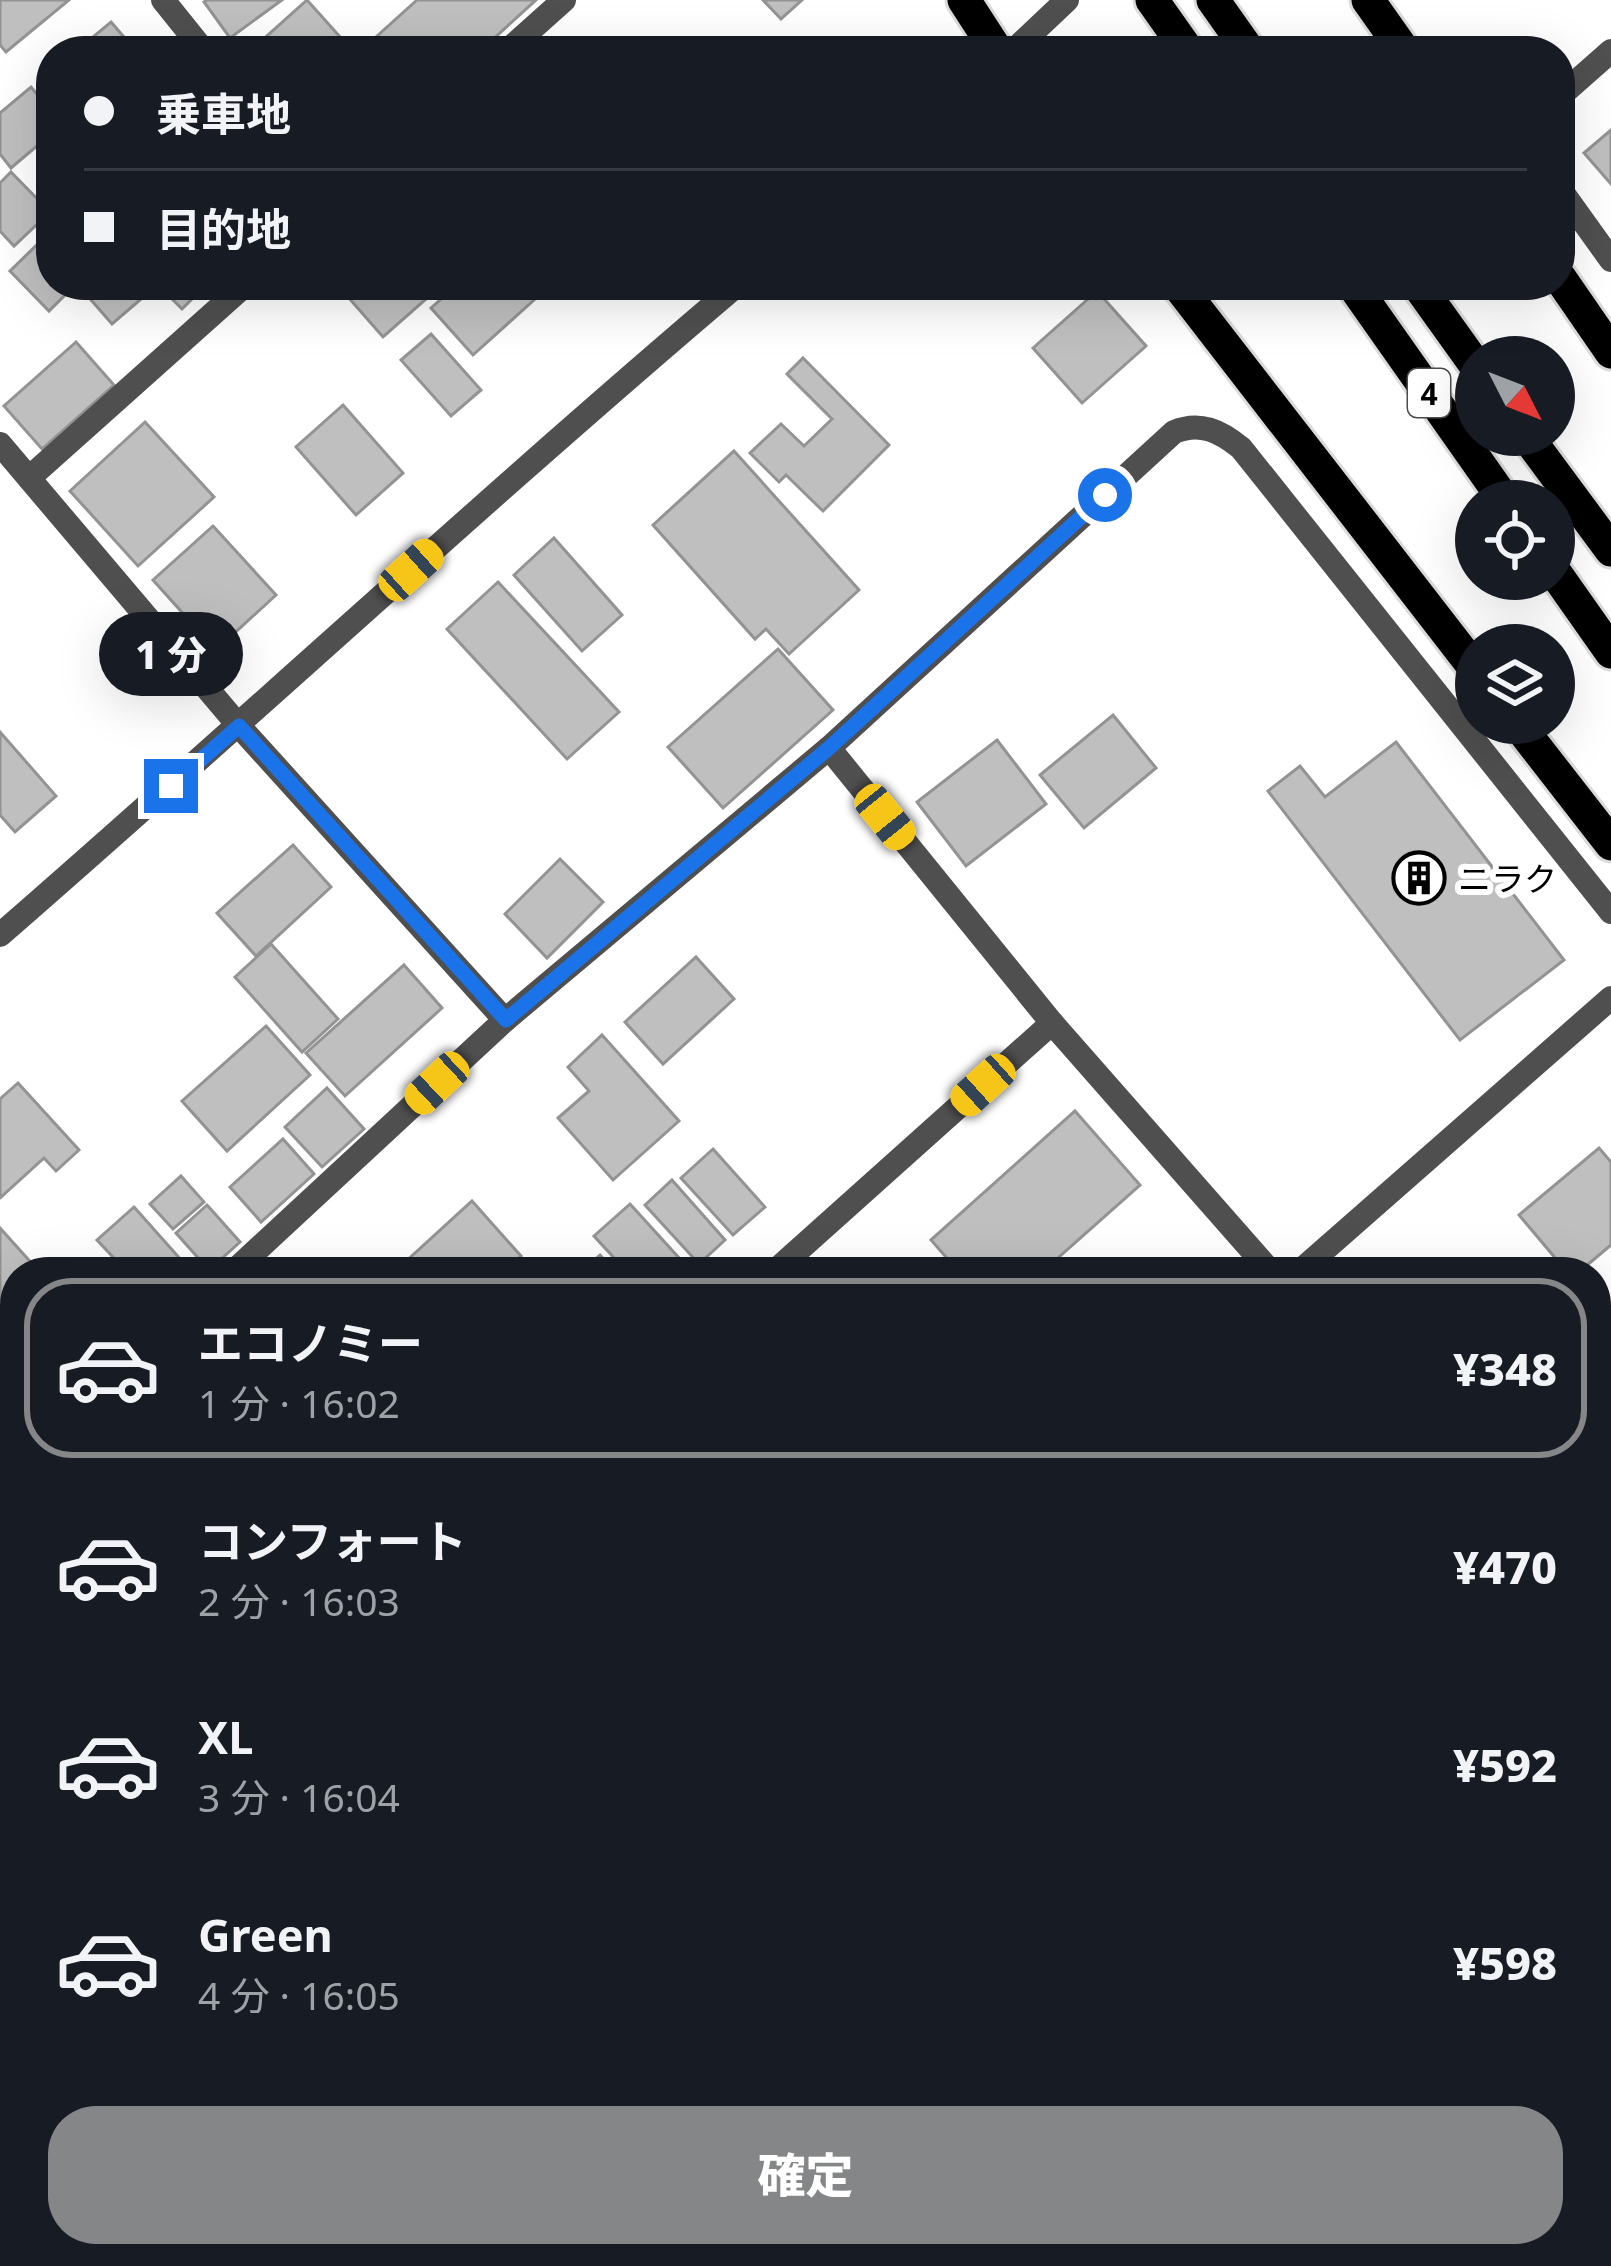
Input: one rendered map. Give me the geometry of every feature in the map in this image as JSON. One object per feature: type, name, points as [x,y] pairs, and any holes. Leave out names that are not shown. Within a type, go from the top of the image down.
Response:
[{"type":"highway","points":[[964,0],[988,36]]},
{"type":"highway","points":[[1152,0],[1177,36]]},
{"type":"highway","points":[[1213,0],[1238,36]]},
{"type":"highway","points":[[1368,0],[1393,36]]},
{"type":"highway","points":[[1190,300],[1455,643]]},
{"type":"highway","name":"4","points":[[1364,300],[1490,480]]},
{"type":"highway","name":"4","points":[[1429,300],[1455,337]]},
{"type":"highway","points":[[1575,300],[1611,352]]},
{"type":"highway","points":[[1542,456],[1611,550]]},
{"type":"highway","points":[[1574,600],[1611,652]]},
{"type":"highway","points":[[1533,744],[1611,844]]},
{"type":"street","points":[[163,0],[192,36]]},
{"type":"street","points":[[524,36],[564,0]]},
{"type":"street","points":[[1029,36],[1067,0]]},
{"type":"street","points":[[1575,83],[1611,51]]},
{"type":"street","points":[[1575,210],[1611,260]]},
{"type":"street","points":[[29,478],[228,300]]},
{"type":"street","points":[[0,935],[548,445],[719,300]]},
{"type":"street","points":[[249,1257],[506,1020],[829,748],[1174,432],[1188,426],[1207,427],[1241,448],[1611,912]]},
{"type":"street","points":[[0,444],[239,726],[506,1020]]},
{"type":"street","points":[[829,748],[1052,1023],[1258,1257]]},
{"type":"street","points":[[1316,1257],[1611,998]]},
{"type":"street","points":[[792,1257],[1052,1023]]},
{"type":"building","points":[[0,0],[69,0],[6,52],[0,45]]},
{"type":"building","points":[[207,0],[282,0],[233,36],[204,2]]},
{"type":"building","points":[[307,0],[339,36],[267,36]]},
{"type":"building","points":[[417,0],[536,0],[496,36],[377,36]]},
{"type":"building","points":[[763,0],[802,0],[781,19]]},
{"type":"building","points":[[111,22],[123,36],[94,36]]},
{"type":"building","points":[[31,87],[36,93],[36,147],[11,168],[0,154],[0,113]]},
{"type":"building","points":[[1611,130],[1611,184],[1584,153]]},
{"type":"building","points":[[11,172],[36,198],[36,225],[14,246],[0,231],[0,183]]},
{"type":"building","points":[[36,246],[36,298],[10,271]]},
{"type":"building","points":[[38,300],[60,300],[49,311]]},
{"type":"building","points":[[91,300],[140,300],[112,324]]},
{"type":"building","points":[[351,300],[425,300],[383,337]]},
{"type":"building","points":[[440,300],[534,300],[473,355],[431,308]]},
{"type":"building","points":[[1087,300],[1105,300],[1146,346],[1082,403],[1033,348]]},
{"type":"building","points":[[431,334],[481,390],[451,416],[401,360]]},
{"type":"building","points":[[76,342],[114,385],[42,449],[4,406]]},
{"type":"building","points":[[803,358],[889,445],[823,511],[786,475],[779,482],[750,453],[781,424],[804,446],[832,419],[787,374]]},
{"type":"building","points":[[343,405],[403,473],[356,515],[296,447]]},
{"type":"building","points":[[145,422],[214,497],[138,566],[70,491]]},
{"type":"building","points":[[734,451],[859,590],[789,654],[766,629],[755,639],[653,525]]},
{"type":"building","points":[[213,526],[276,595],[216,650],[153,580]]},
{"type":"building","points":[[554,538],[622,615],[582,651],[514,575]]},
{"type":"building","points":[[498,582],[619,712],[567,759],[447,629]]},
{"type":"building","points":[[778,649],[833,710],[723,808],[668,747]]},
{"type":"building","points":[[1113,715],[1156,768],[1084,828],[1040,775]]},
{"type":"building","points":[[0,732],[56,796],[15,832],[0,815]]},
{"type":"building","points":[[997,740],[1046,804],[966,866],[917,802]]},
{"type":"building","name":"ニラク","points":[[1396,742],[1564,960],[1460,1040],[1268,791],[1300,766],[1325,797]]},
{"type":"building","points":[[293,845],[331,887],[256,956],[217,913]]},
{"type":"building","points":[[560,859],[603,902],[547,958],[505,914]]},
{"type":"building","points":[[271,944],[338,1019],[302,1052],[235,977]]},
{"type":"building","points":[[696,957],[734,999],[663,1064],[625,1022]]},
{"type":"building","points":[[404,965],[442,1008],[345,1096],[306,1053]]},
{"type":"building","points":[[266,1026],[310,1075],[227,1151],[182,1101]]},
{"type":"building","points":[[602,1035],[679,1121],[613,1180],[558,1118],[589,1091],[568,1067]]},
{"type":"building","points":[[18,1083],[79,1150],[56,1171],[44,1158],[0,1198],[0,1099]]},
{"type":"building","points":[[327,1088],[364,1129],[322,1167],[285,1127]]},
{"type":"building","points":[[1075,1111],[1140,1185],[1059,1257],[946,1257],[931,1240]]},
{"type":"building","points":[[283,1139],[314,1174],[261,1222],[230,1187]]},
{"type":"building","points":[[1599,1148],[1611,1162],[1611,1245],[1597,1257],[1554,1257],[1519,1215]]},
{"type":"building","points":[[713,1149],[765,1207],[733,1235],[681,1178]]},
{"type":"building","points":[[181,1176],[204,1202],[173,1229],[150,1204]]},
{"type":"building","points":[[672,1180],[725,1240],[707,1257],[693,1257],[645,1205]]},
{"type":"building","points":[[472,1201],[521,1256],[520,1257],[411,1257]]},
{"type":"building","points":[[630,1204],[678,1257],[613,1257],[594,1236]]},
{"type":"building","points":[[207,1205],[240,1242],[223,1257],[197,1257],[176,1233]]},
{"type":"building","points":[[134,1207],[179,1257],[113,1257],[97,1240]]},
{"type":"building","points":[[0,1228],[26,1257],[0,1257]]},
{"type":"place","name":"ニラク","points":[[1419,878]]},
{"type":"route","points":[[171,786],[239,726],[506,1020],[829,748],[1105,495]]}]
